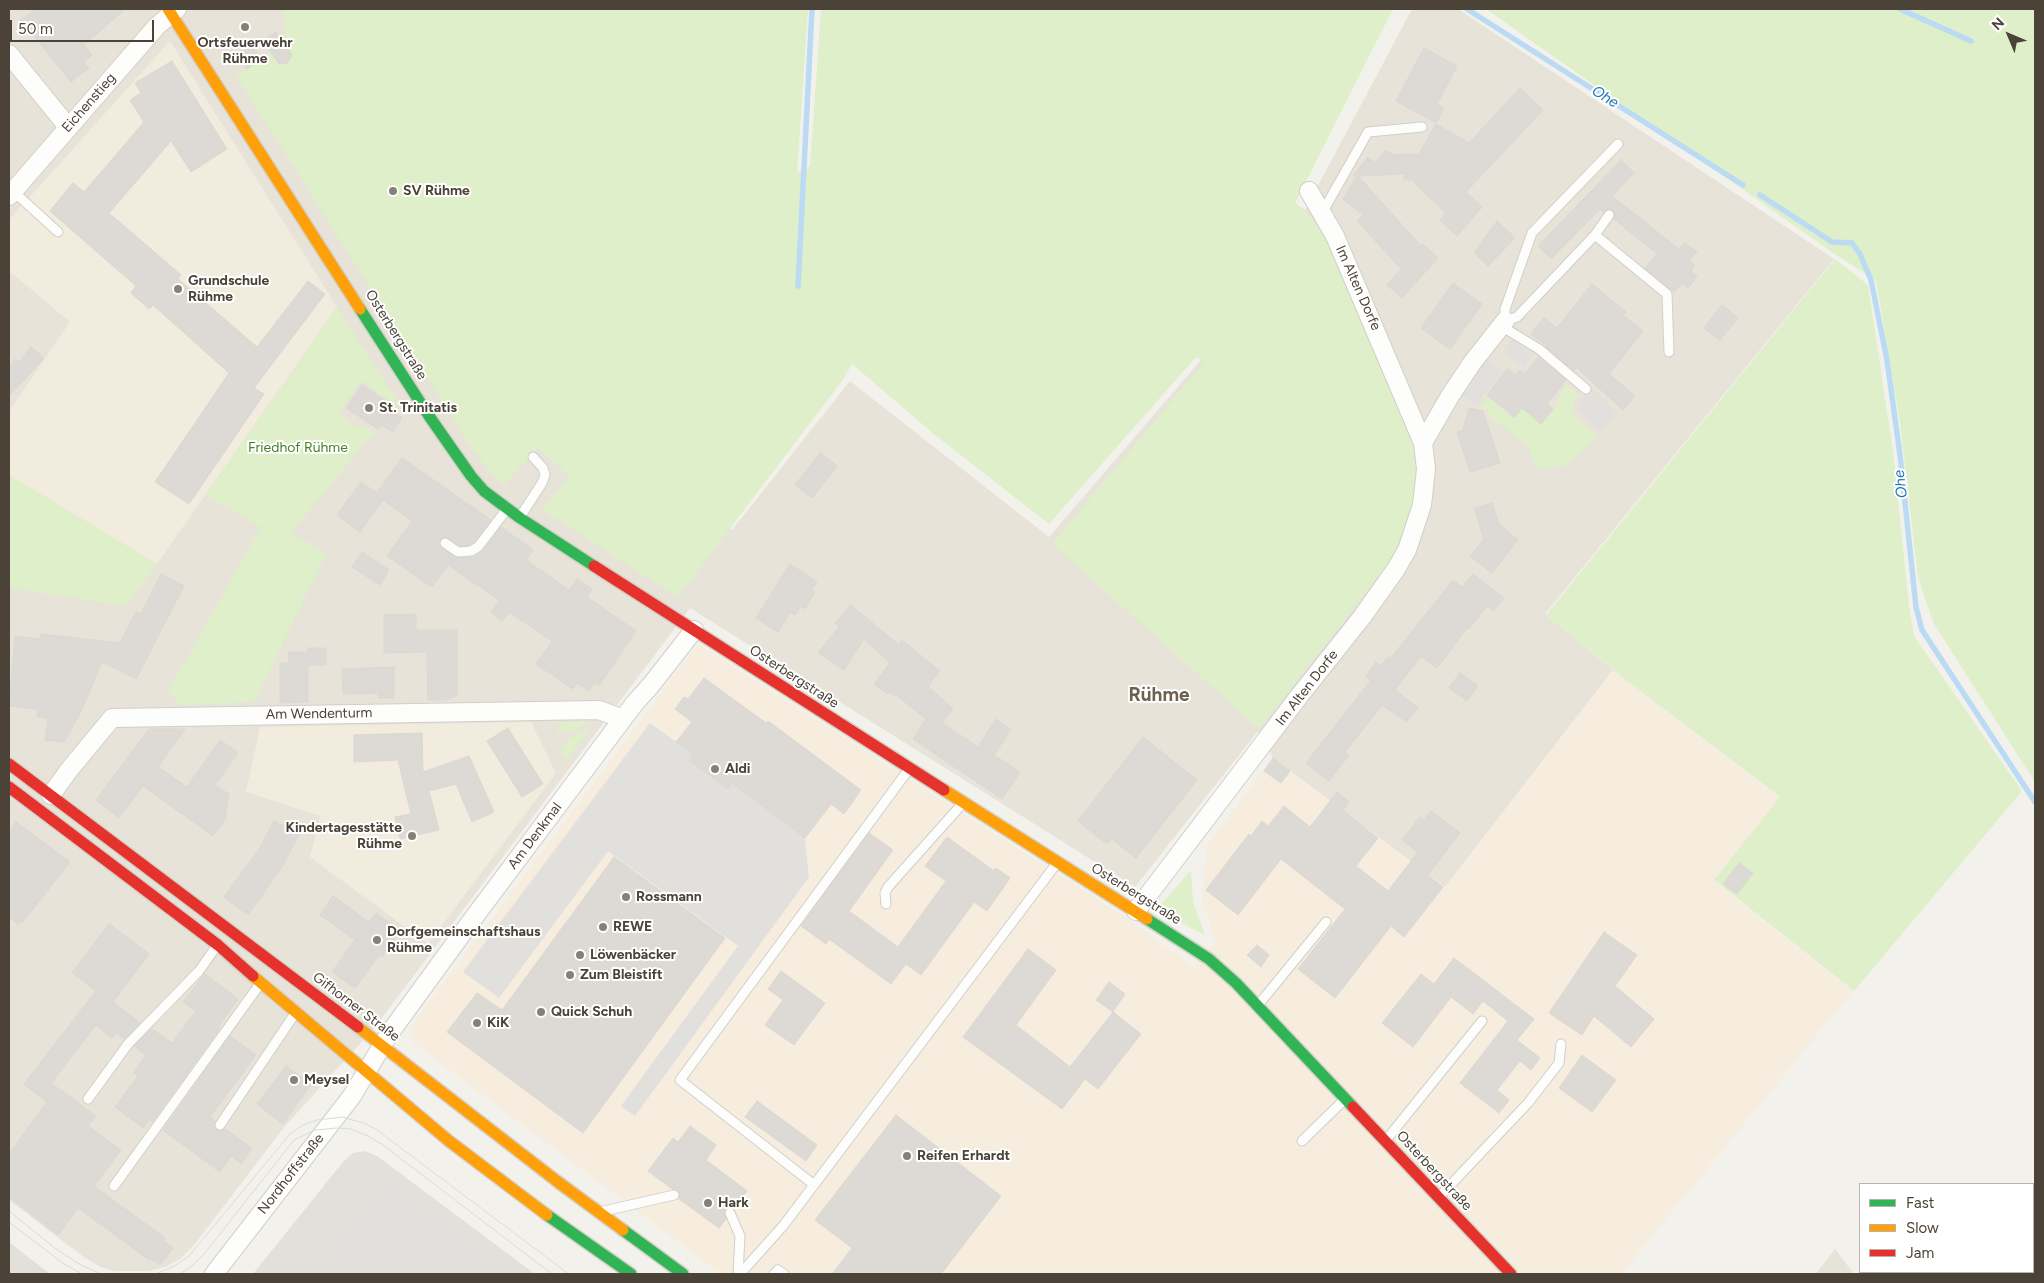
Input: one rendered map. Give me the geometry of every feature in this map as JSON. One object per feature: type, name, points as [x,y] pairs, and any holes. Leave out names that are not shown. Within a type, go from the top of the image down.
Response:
[{"type":"street","name":"Eichenstieg","points":[[11,193],[172,10]]},
{"type":"street","name":"Osterbergstraße","points":[[172,10],[454,452],[484,491],[520,518],[910,769],[1209,958],[1258,1006],[1510,1274]]},
{"type":"street","points":[[9,54],[68,127]]},
{"type":"street","name":"Im Alten Dorfe","points":[[1136,911],[1300,695],[1362,617],[1396,569],[1407,550],[1422,505],[1426,469],[1423,443],[1335,236],[1309,191]]},
{"type":"street","points":[[1423,443],[1466,372],[1503,324]]},
{"type":"street","name":"Am Denkmal","points":[[366,1073],[382,1045],[472,920],[623,718],[694,630]]},
{"type":"street","name":"Am Wendenturm","points":[[51,795],[112,718],[599,710],[623,718]]},
{"type":"street","name":"Gifhorner Straße","points":[[9,764],[51,795],[269,973],[296,1012],[366,1073],[449,1141],[564,1227],[631,1274]]},
{"type":"street","name":"Gifhorner Straße","points":[[9,787],[218,945],[269,973],[382,1045],[683,1274]]},
{"type":"street","name":"Nordhoffstraße","points":[[214,1274],[352,1096],[366,1073]]},
{"type":"lane","points":[[1322,213],[1368,132],[1422,127]]},
{"type":"lane","points":[[1503,324],[1505,309],[1532,233],[1618,144]]},
{"type":"lane","points":[[11,193],[58,232]]},
{"type":"lane","points":[[1503,324],[1517,317],[1595,235],[1609,215]]},
{"type":"lane","points":[[1595,235],[1667,294],[1669,352]]},
{"type":"lane","points":[[1503,324],[1539,348],[1586,389]]},
{"type":"lane","points":[[520,518],[545,475],[543,468],[533,457]]},
{"type":"lane","points":[[445,543],[458,552],[471,551],[478,547],[508,509]]},
{"type":"lane","points":[[813,1184],[680,1080],[910,769]]},
{"type":"lane","points":[[886,904],[885,893],[888,887],[964,803]]},
{"type":"lane","points":[[739,1274],[783,1226],[1058,863]]},
{"type":"lane","points":[[1258,1006],[1326,922]]},
{"type":"lane","points":[[88,1099],[128,1044],[199,971],[218,945]]},
{"type":"lane","points":[[114,1186],[269,973]]},
{"type":"lane","points":[[220,1125],[296,1012]]},
{"type":"lane","points":[[1385,1141],[1482,1021]]},
{"type":"lane","points":[[1438,1198],[1533,1096],[1559,1063],[1561,1044]]},
{"type":"lane","points":[[1302,1140],[1345,1099]]},
{"type":"lane","points":[[601,1212],[674,1195]]},
{"type":"lane","points":[[730,1214],[740,1236],[739,1274]]},
{"type":"lane","points":[[774,1274],[778,1270],[784,1274]]},
{"type":"shaded area","points":[[9,9],[625,9],[382,307],[732,530],[850,381],[1049,537],[1314,228],[1305,210],[1412,9],[1458,9],[1834,259],[1545,614],[1613,670],[1445,887],[1273,758],[1258,731],[1135,887],[690,608],[375,1027],[285,1126],[194,1245],[180,1259],[165,1267],[149,1271],[115,1271],[101,1267],[85,1258],[9,1200]]},
{"type":"shaded area","name":"Grundschule Rühme","points":[[170,41],[337,307],[157,564],[9,475],[9,411],[70,322],[9,271],[9,220]]},
{"type":"shaded area","points":[[1512,339],[1533,354],[1524,367],[1503,352]]},
{"type":"shaded area","points":[[1487,358],[1502,371],[1476,404],[1460,393],[1471,375]]},
{"type":"shaded area","points":[[1588,385],[1617,413],[1599,430],[1578,409]]},
{"type":"shaded area","points":[[698,644],[1130,920],[1194,967],[1216,941],[1201,899],[1208,843],[1273,758],[1445,887],[1613,670],[1780,798],[1713,881],[1853,991],[1621,1274],[720,1274],[413,1042],[411,1026]]},
{"type":"shaded area","name":"Kindertagesstätte Rühme","points":[[531,722],[556,773],[428,944],[310,857],[320,816],[246,792],[260,727]]},
{"type":"shaded area","points":[[650,723],[693,754],[689,760],[728,789],[732,783],[805,838],[809,877],[635,1116],[621,1106],[738,946],[608,851],[499,998],[463,972]]},
{"type":"shaded area","points":[[365,1151],[377,1156],[535,1274],[253,1274],[343,1162],[353,1153]]},
{"type":"shaded area","points":[[385,1176],[512,1274],[352,1274],[325,1253]]},
{"type":"shaded area","points":[[9,1242],[50,1274],[9,1274]]},
{"type":"shaded area","points":[[1835,1249],[1854,1274],[1816,1274]]},
{"type":"green space","points":[[284,9],[808,9],[797,173],[810,166],[821,9],[1393,9],[1295,203],[1305,210],[1330,241],[1416,448],[1418,476],[1412,515],[1395,555],[1259,729],[1052,544],[1204,362],[1196,357],[1049,524],[935,435],[852,364],[842,381],[678,597],[542,510],[569,476],[538,448],[504,485],[487,468],[466,439],[236,76],[285,43]]},
{"type":"green space","points":[[1486,9],[2035,9],[2035,782],[1934,624],[1918,578],[1900,423],[1876,280],[1836,255]]},
{"type":"green space","points":[[1835,259],[1868,285],[1893,451],[1909,606],[1914,636],[2022,791],[1854,991],[1714,880],[1780,797],[1613,670],[1546,615]]},
{"type":"green space","name":"Friedhof Rühme","points":[[337,307],[403,409],[361,381],[338,414],[355,426],[364,427],[374,432],[291,533],[327,553],[254,702],[175,705],[178,699],[167,693],[261,527],[206,495]]},
{"type":"green space","points":[[1566,384],[1578,394],[1571,411],[1597,437],[1563,467],[1558,465],[1549,470],[1536,467],[1527,445],[1489,416],[1488,409],[1479,408],[1487,397],[1514,419],[1522,408],[1541,423],[1553,409]]},
{"type":"green space","points":[[9,475],[157,564],[127,606],[9,588]]},
{"type":"green space","points":[[560,722],[589,722],[565,734],[559,731],[556,733]]},
{"type":"green space","points":[[592,727],[567,759],[563,757],[561,748],[568,739]]},
{"type":"green space","points":[[1191,870],[1193,902],[1205,935],[1156,910]]},
{"type":"building","points":[[35,9],[125,9],[84,45],[92,55],[84,62],[89,68],[71,82],[21,20]]},
{"type":"building","points":[[276,32],[292,55],[287,63],[279,64],[263,41]]},
{"type":"building","points":[[252,45],[261,59],[247,69],[238,55]]},
{"type":"building","points":[[1424,48],[1457,66],[1437,104],[1444,108],[1436,123],[1396,101]]},
{"type":"building","points":[[172,61],[227,149],[191,172],[171,141],[109,213],[181,275],[178,279],[257,347],[308,281],[325,294],[254,388],[264,394],[189,504],[155,482],[229,373],[153,305],[149,309],[131,293],[136,286],[50,211],[73,183],[84,192],[144,122],[130,100],[141,93],[135,83]]},
{"type":"building","points":[[1520,88],[1543,110],[1466,192],[1482,207],[1457,236],[1440,220],[1446,213],[1414,183],[1414,180],[1404,180],[1404,174],[1358,176],[1421,246],[1423,244],[1438,258],[1402,298],[1387,285],[1401,269],[1357,221],[1363,215],[1343,199],[1357,176],[1353,176],[1368,157],[1376,163],[1386,150],[1393,155],[1419,154],[1436,124],[1469,143]]},
{"type":"building","points":[[1621,160],[1634,173],[1612,196],[1679,249],[1685,243],[1697,252],[1689,261],[1695,266],[1691,271],[1697,276],[1688,288],[1682,283],[1674,292],[1645,268],[1657,254],[1614,219],[1615,213],[1610,209],[1604,212],[1600,209],[1551,259],[1538,246]]},
{"type":"building","points":[[1497,221],[1515,238],[1488,266],[1474,253]]},
{"type":"building","points":[[1453,283],[1482,304],[1450,349],[1421,328]]},
{"type":"building","points":[[1592,284],[1626,312],[1623,315],[1643,331],[1609,374],[1635,396],[1623,410],[1577,368],[1574,371],[1531,334],[1544,318],[1557,328]]},
{"type":"building","points":[[1722,305],[1738,318],[1720,340],[1704,328]]},
{"type":"building","points":[[31,347],[44,358],[9,396],[9,367],[15,359],[19,362]]},
{"type":"building","points":[[1538,357],[1566,380],[1547,404],[1553,409],[1541,424],[1522,408],[1515,417],[1487,395],[1507,369],[1516,375],[1520,370],[1525,374]]},
{"type":"building","name":"St. Trinitatis","points":[[362,385],[393,406],[390,410],[402,418],[393,432],[381,425],[378,429],[346,408]]},
{"type":"building","points":[[1469,408],[1483,411],[1500,463],[1470,472],[1457,432],[1463,430]]},
{"type":"building","points":[[820,453],[837,466],[812,498],[795,485]]},
{"type":"building","points":[[402,458],[491,520],[474,542],[469,545],[460,546],[445,537],[439,542],[441,548],[458,558],[474,557],[483,551],[501,527],[533,550],[526,560],[569,590],[577,579],[592,589],[587,597],[636,631],[599,686],[594,683],[589,691],[577,683],[573,689],[536,664],[552,641],[509,612],[502,621],[491,612],[499,600],[448,565],[432,587],[387,556],[412,521],[383,500],[360,532],[337,515],[361,482],[377,493]]},
{"type":"building","points":[[1492,503],[1499,524],[1518,540],[1492,573],[1470,556],[1484,539],[1474,508]]},
{"type":"building","points":[[362,552],[389,570],[380,585],[352,567]]},
{"type":"building","points":[[790,564],[817,582],[811,590],[815,592],[805,609],[801,606],[795,615],[790,612],[778,632],[756,618]]},
{"type":"building","points":[[161,574],[184,586],[136,679],[102,662],[79,716],[64,742],[45,740],[48,718],[37,716],[38,709],[9,706],[15,636],[40,639],[41,634],[120,643],[136,612],[141,614]]},
{"type":"building","points":[[1473,574],[1504,598],[1493,611],[1487,606],[1469,629],[1467,628],[1437,668],[1421,656],[1395,690],[1418,708],[1407,722],[1382,705],[1345,752],[1349,755],[1329,781],[1306,763],[1371,680],[1366,676],[1376,662],[1381,666],[1388,657],[1390,659],[1453,580],[1462,587]]},
{"type":"building","points":[[851,605],[899,645],[902,640],[940,671],[928,686],[953,709],[942,723],[978,747],[996,719],[1011,729],[994,755],[1020,772],[1002,799],[913,739],[926,719],[895,694],[894,696],[889,692],[887,694],[874,684],[890,663],[864,639],[844,670],[818,653],[839,627],[835,623]]},
{"type":"building","points":[[416,614],[416,630],[457,630],[457,695],[447,700],[428,700],[427,652],[384,653],[384,615]]},
{"type":"building","points":[[308,648],[326,648],[326,665],[308,665],[308,702],[280,703],[280,663],[289,663],[288,652],[308,652]]},
{"type":"building","points":[[394,667],[394,698],[378,698],[378,693],[343,694],[342,669]]},
{"type":"building","points":[[1460,673],[1478,686],[1467,701],[1449,688]]},
{"type":"building","points":[[704,678],[766,723],[768,721],[861,790],[844,814],[831,804],[805,838],[732,783],[728,789],[689,760],[693,754],[676,742],[692,722],[675,709],[684,697],[688,699]]},
{"type":"building","points":[[508,728],[543,784],[522,797],[487,741]]},
{"type":"building","points":[[149,729],[185,729],[158,767],[187,787],[220,740],[238,753],[215,785],[229,794],[225,819],[213,836],[143,786],[119,818],[96,800]]},
{"type":"building","points":[[422,733],[423,772],[469,756],[494,812],[472,822],[456,784],[429,791],[439,830],[400,839],[395,817],[411,814],[398,760],[354,762],[354,735]]},
{"type":"building","points":[[1143,737],[1197,780],[1136,858],[1112,839],[1107,844],[1078,821]]},
{"type":"building","points":[[1273,758],[1290,771],[1281,783],[1264,771]]},
{"type":"building","points":[[1337,792],[1349,802],[1343,810],[1378,838],[1356,866],[1388,891],[1418,852],[1402,840],[1420,817],[1424,820],[1431,811],[1460,833],[1428,875],[1443,887],[1404,937],[1391,926],[1335,998],[1298,969],[1345,909],[1281,859],[1238,915],[1206,890],[1249,834],[1251,836],[1262,821],[1268,826],[1284,806],[1310,827]]},
{"type":"building","points":[[274,821],[299,834],[282,867],[248,915],[224,897],[260,848]]},
{"type":"building","points":[[16,822],[70,862],[22,923],[20,921],[18,924],[9,917],[9,832]]},
{"type":"building","points":[[869,833],[893,850],[849,911],[898,947],[946,881],[925,866],[947,837],[994,871],[996,868],[1010,878],[987,911],[974,902],[921,975],[906,964],[891,984],[829,939],[826,944],[801,926]]},
{"type":"building","points":[[614,857],[725,938],[583,1133],[447,1032],[477,993],[502,1010]]},
{"type":"building","points":[[1739,863],[1753,873],[1737,894],[1723,884]]},
{"type":"building","points":[[333,896],[369,922],[376,913],[400,931],[382,957],[379,955],[355,988],[332,972],[355,940],[320,915]]},
{"type":"building","points":[[109,924],[149,954],[113,1002],[140,1023],[124,1039],[116,1033],[112,1038],[96,1025],[51,1083],[96,1116],[88,1126],[121,1150],[94,1186],[165,1238],[163,1241],[173,1248],[160,1265],[150,1258],[149,1260],[78,1208],[58,1235],[9,1197],[9,1154],[47,1102],[24,1084],[96,991],[72,973]]},
{"type":"building","points":[[1604,932],[1637,955],[1615,986],[1654,1019],[1631,1047],[1594,1016],[1582,1035],[1549,1013]]},
{"type":"building","points":[[1257,945],[1269,955],[1261,967],[1247,955]]},
{"type":"building","points":[[1028,949],[1056,970],[1016,1025],[1070,1067],[1113,1012],[1141,1034],[1098,1089],[1085,1079],[1062,1109],[963,1037]]},
{"type":"building","points":[[1454,958],[1534,1019],[1517,1040],[1540,1058],[1531,1070],[1520,1061],[1497,1090],[1509,1100],[1499,1113],[1460,1083],[1508,1021],[1483,1001],[1473,1014],[1451,997],[1413,1047],[1382,1023],[1421,974],[1434,984]]},
{"type":"building","points":[[781,971],[825,1003],[794,1045],[765,1025],[783,1000],[768,989]]},
{"type":"building","points":[[205,974],[238,999],[218,1027],[220,1028],[152,1122],[149,1119],[143,1128],[115,1107],[138,1076],[134,1073],[146,1055],[134,1046],[152,1029],[172,1043],[196,1011],[183,1002]]},
{"type":"building","points":[[1109,982],[1125,994],[1113,1012],[1096,1000]]},
{"type":"building","points":[[230,1036],[256,1055],[210,1117],[215,1121],[216,1130],[225,1129],[252,1148],[241,1164],[231,1156],[220,1172],[163,1130]]},
{"type":"building","points":[[1582,1055],[1616,1080],[1592,1112],[1559,1088]]},
{"type":"building","points":[[286,1066],[311,1084],[283,1124],[257,1104]]},
{"type":"building","points":[[757,1101],[817,1145],[806,1161],[745,1117]]},
{"type":"building","name":"Reifen Erhardt","points":[[896,1115],[1001,1196],[941,1274],[832,1274],[852,1248],[815,1220]]},
{"type":"building","points":[[690,1126],[716,1145],[706,1160],[747,1191],[734,1208],[725,1209],[726,1219],[719,1228],[679,1199],[680,1194],[678,1190],[672,1189],[648,1171],[673,1138],[678,1142]]},
{"type":"waterway","points":[[798,286],[812,9]]},
{"type":"waterway","name":"Ohe","points":[[1467,9],[1743,185]]},
{"type":"waterway","points":[[1900,9],[1971,41]]},
{"type":"waterway","name":"Ohe","points":[[1760,195],[1832,242],[1852,243],[1860,254],[1871,280],[1887,360],[1900,455],[1916,607],[1922,630],[2035,802]]},
{"type":"tram line","points":[[156,1274],[176,1265],[189,1256],[290,1134],[303,1125],[317,1120],[343,1117],[366,1124],[377,1130],[569,1274]]},
{"type":"tram line","points":[[180,1274],[204,1254],[294,1140],[315,1130],[337,1128],[351,1129],[383,1145],[552,1274]]},
{"type":"tram line","points":[[9,1211],[56,1249],[81,1265],[101,1274]]},
{"type":"tram line","points":[[9,1222],[64,1264],[82,1274]]},
{"type":"traffic: fast","points":[[360,309],[429,416],[471,476],[484,491],[520,518],[594,566]]},
{"type":"traffic: fast","points":[[1147,919],[1209,959],[1236,983],[1353,1107]]},
{"type":"traffic: fast","points":[[547,1215],[631,1274]]},
{"type":"traffic: fast","points":[[623,1230],[683,1274]]},
{"type":"traffic: slow","points":[[168,9],[360,309]]},
{"type":"traffic: slow","points":[[944,790],[1147,919]]},
{"type":"traffic: slow","points":[[253,976],[449,1141],[547,1215]]},
{"type":"traffic: slow","points":[[358,1027],[623,1230]]},
{"type":"traffic: jam","points":[[594,566],[944,790]]},
{"type":"traffic: jam","points":[[9,764],[358,1027]]},
{"type":"traffic: jam","points":[[9,787],[218,945],[253,976]]},
{"type":"traffic: jam","points":[[1353,1107],[1511,1274]]},
{"type":"place","name":"Ortsfeuerwehr Rühme","points":[[245,27]]},
{"type":"place","name":"SV Rühme","points":[[393,191]]},
{"type":"place","name":"Grundschule Rühme","points":[[178,289]]},
{"type":"place","name":"St. Trinitatis","points":[[369,408]]},
{"type":"place","name":"Aldi","points":[[715,769]]},
{"type":"place","name":"Kindertagesstätte Rühme","points":[[412,836]]},
{"type":"place","name":"Rossmann","points":[[626,897]]},
{"type":"place","name":"REWE","points":[[603,927]]},
{"type":"place","name":"Dorfgemeinschaftshaus Rühme","points":[[377,940]]},
{"type":"place","name":"Löwenbäcker","points":[[580,955]]},
{"type":"place","name":"Zum Bleistift","points":[[570,975]]},
{"type":"place","name":"Quick Schuh","points":[[541,1012]]},
{"type":"place","name":"KiK","points":[[477,1023]]},
{"type":"place","name":"Meysel","points":[[294,1080]]},
{"type":"place","name":"Reifen Erhardt","points":[[907,1156]]},
{"type":"place","name":"Hark","points":[[708,1203]]},
{"type":"district","name":"Rühme","points":[[1159,695]]}]
